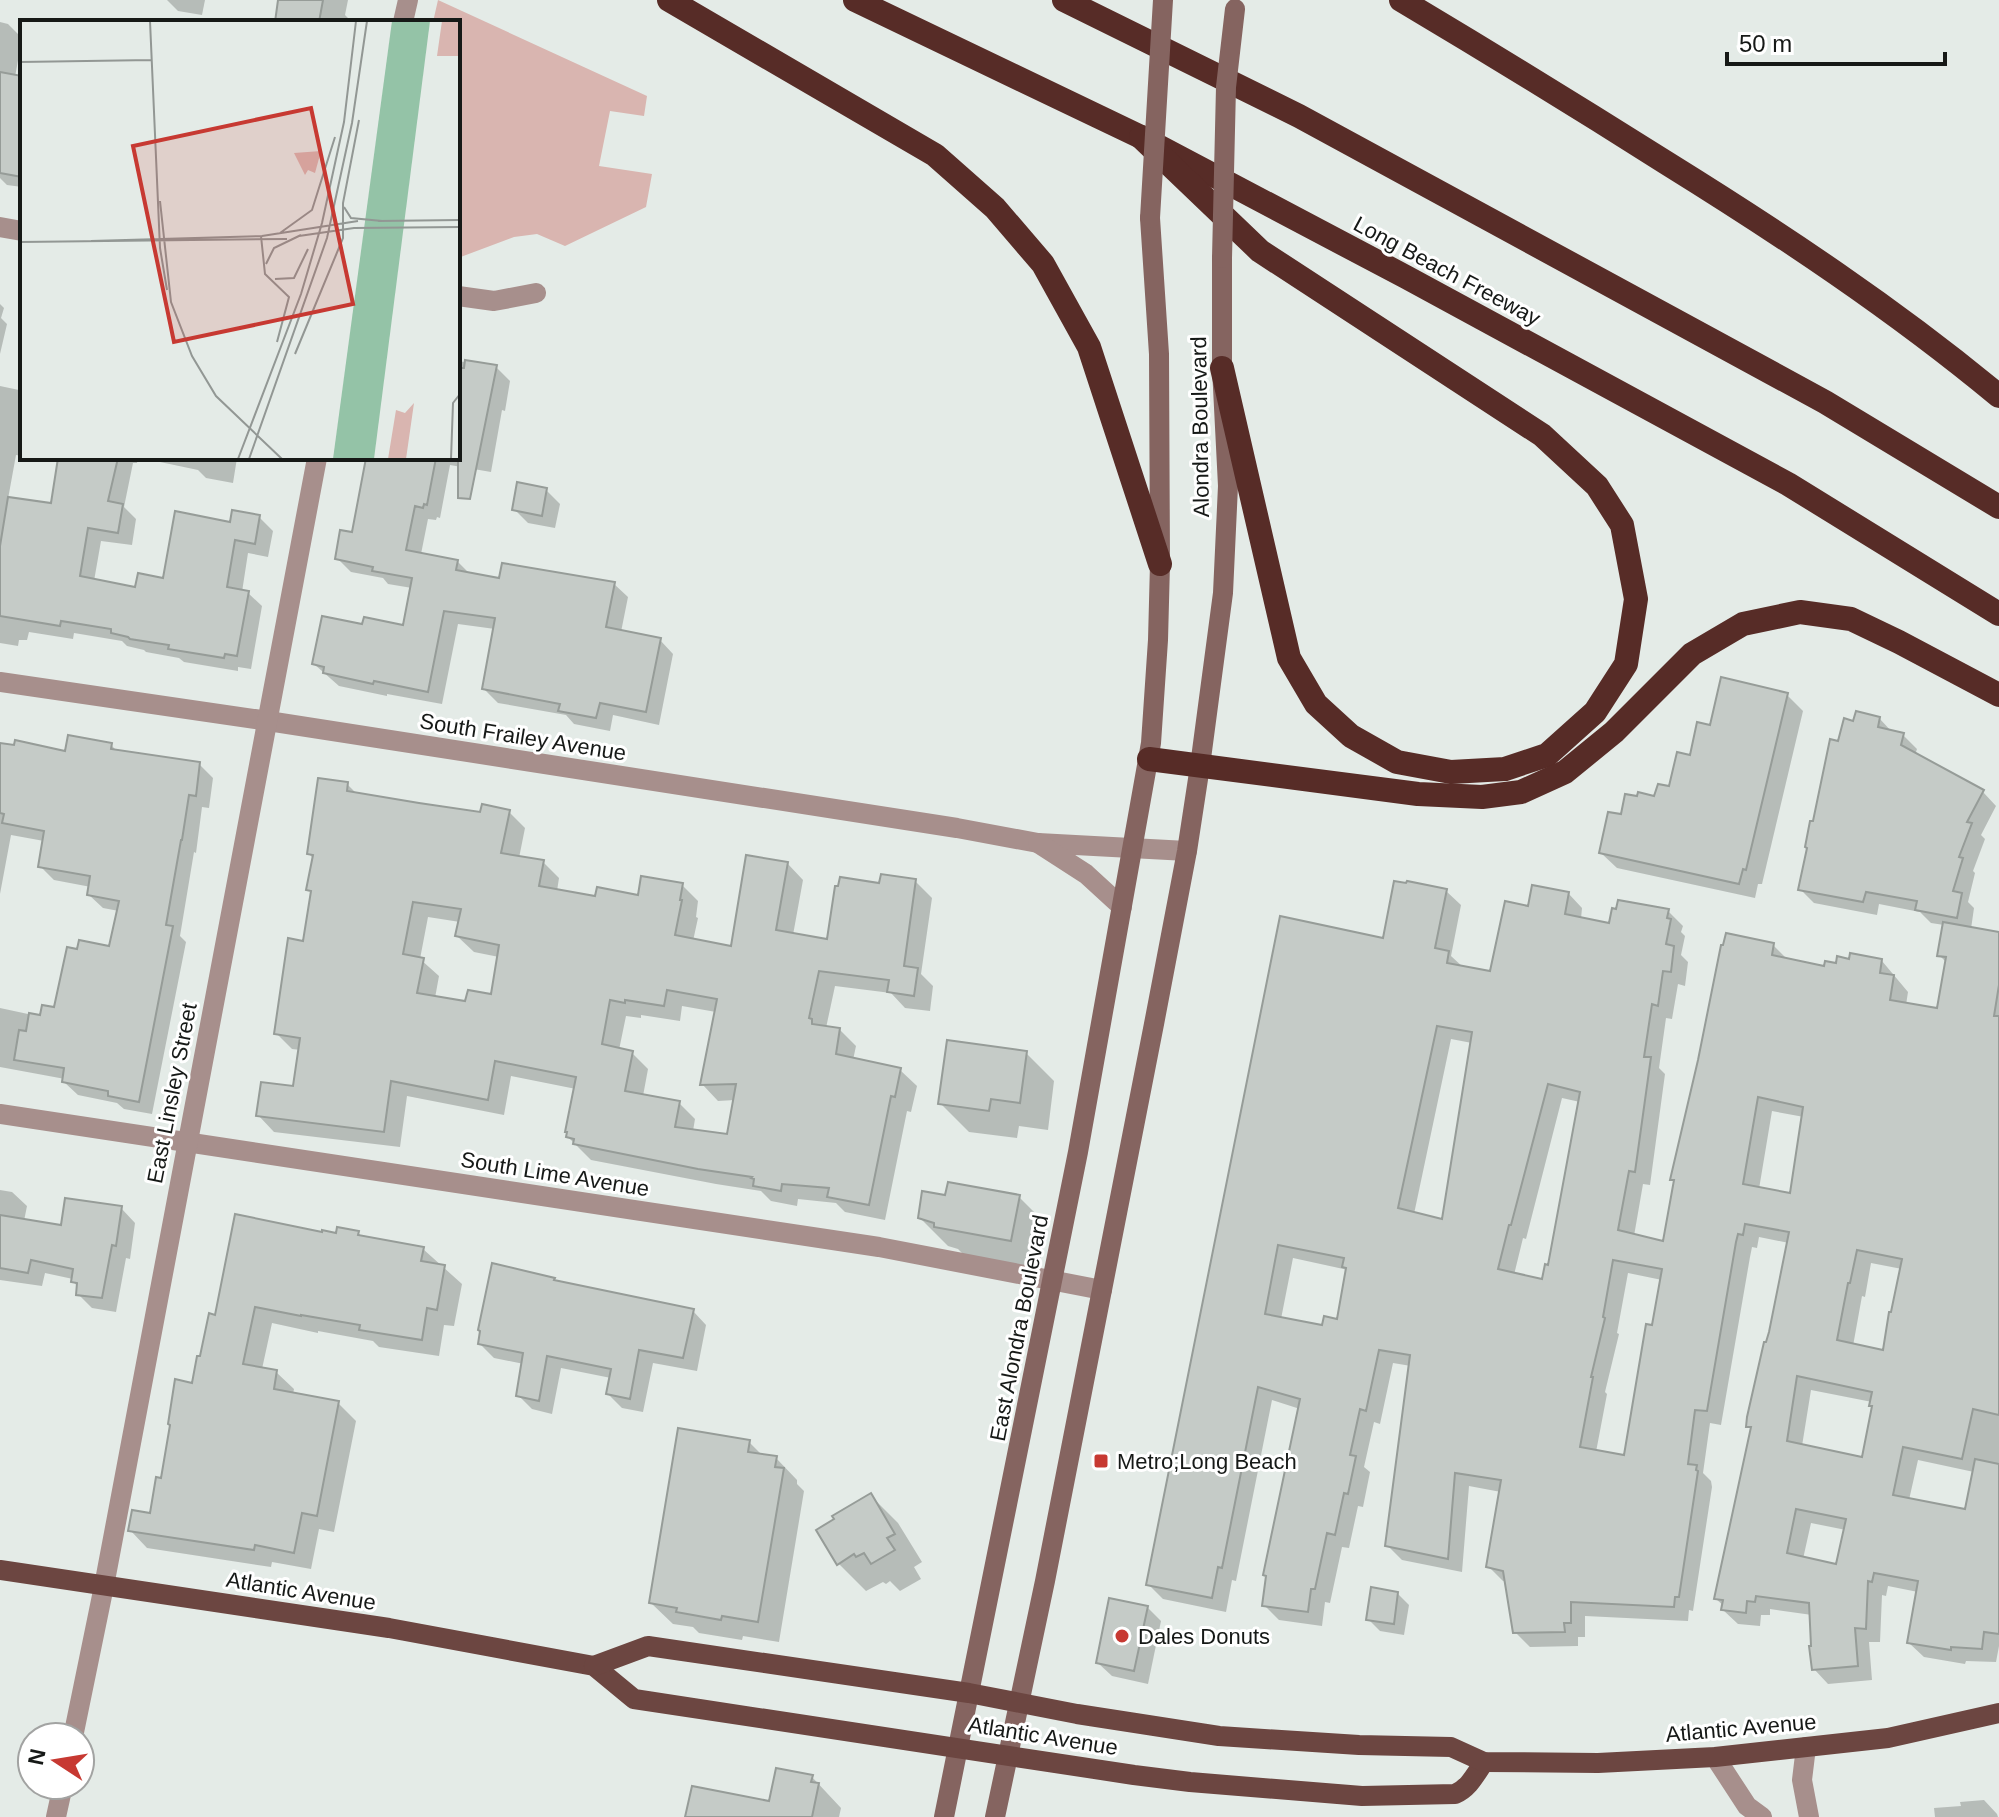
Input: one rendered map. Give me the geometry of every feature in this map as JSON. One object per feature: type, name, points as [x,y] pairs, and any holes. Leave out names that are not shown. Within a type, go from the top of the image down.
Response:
[{"type":"highway","points":[[669,0],[935,155],[995,208],[1043,264],[1089,347],[1160,564]]},
{"type":"highway","name":"Long Beach Freeway","points":[[855,0],[1141,137],[1788,484],[1999,614]]},
{"type":"highway","points":[[1064,0],[1341,138],[1825,402],[1999,507]]},
{"type":"highway","points":[[1401,0],[1526,74],[1762,223],[1955,359],[1999,396]]},
{"type":"highway","points":[[1141,137],[1260,251],[1542,435],[1597,486],[1622,525],[1636,599],[1626,664],[1595,712],[1547,755],[1505,769],[1451,772],[1397,762],[1351,736],[1316,704],[1289,658],[1222,368]]},
{"type":"highway","points":[[1149,759],[1418,794],[1482,797],[1521,792],[1565,772],[1614,732],[1692,654],[1743,624],[1800,612],[1851,619],[1999,695]]},
{"type":"main road","name":"Alondra Boulevard","points":[[1132,847],[1149,759],[1158,640],[1159,354],[1150,218],[1163,0]]},
{"type":"main road","name":"Alondra Boulevard","points":[[1187,851],[1223,593],[1228,486],[1222,368],[1222,258],[1226,87],[1236,5]]},
{"type":"main road","name":"East Alondra Boulevard","points":[[944,1817],[1078,1152],[1132,847]]},
{"type":"main road","points":[[995,1817],[1187,851]]},
{"type":"main road","name":"Atlantic Avenue","points":[[0,1570],[389,1628],[594,1666],[634,1699],[1190,1782],[1362,1796],[1455,1794],[1470,1783],[1484,1762]]},
{"type":"main road","name":"Atlantic Avenue","points":[[594,1666],[648,1646],[969,1693],[1219,1736],[1451,1747],[1484,1762],[1598,1763],[1715,1757],[1888,1738],[1999,1713]]},
{"type":"street","points":[[403,20],[408,0]]},
{"type":"street","points":[[0,227],[20,231]]},
{"type":"street","points":[[460,296],[494,301],[536,293]]},
{"type":"street","name":"East Linsley Street","points":[[76,1721],[317,460]]},
{"type":"street","name":"South Frailey Avenue","points":[[0,682],[268,721],[1038,843],[1187,851]]},
{"type":"street","name":"South Frailey Avenue","points":[[1038,843],[1086,874],[1122,907]]},
{"type":"street","name":"South Lime Avenue","points":[[0,1114],[879,1247],[1102,1290]]},
{"type":"street","points":[[1806,1747],[1802,1780],[1809,1817]]},
{"type":"street","points":[[1715,1757],[1747,1806],[1762,1817]]},
{"type":"shaded area","points":[[438,0],[647,96],[644,116],[610,111],[599,166],[652,174],[646,207],[565,246],[537,234],[514,237],[460,257],[460,20],[433,20]]},
{"type":"building","points":[[278,0],[323,0],[319,20],[275,20]]},
{"type":"building","points":[[0,72],[20,76],[20,177],[0,173]]},
{"type":"building","points":[[465,360],[497,365],[470,499],[458,498],[460,368],[464,368]]},
{"type":"building","points":[[58,460],[118,460],[108,501],[123,504],[118,533],[88,528],[80,576],[135,587],[138,573],[163,578],[175,511],[230,522],[232,510],[260,515],[255,544],[235,540],[227,587],[249,591],[237,656],[225,654],[224,658],[168,649],[169,645],[130,639],[111,633],[111,629],[61,621],[60,626],[0,616],[0,546],[8,497],[51,503]]},
{"type":"building","points":[[366,460],[436,460],[427,505],[424,504],[423,508],[415,506],[406,550],[458,560],[456,570],[499,578],[502,563],[615,582],[606,627],[661,638],[646,712],[600,703],[596,718],[558,711],[560,704],[482,689],[495,618],[444,611],[428,692],[323,673],[324,667],[312,664],[322,616],[362,624],[364,617],[403,625],[412,578],[372,571],[373,567],[335,559],[340,530],[352,532]]},
{"type":"building","points":[[517,482],[547,488],[542,516],[512,510]]},
{"type":"building","points":[[1721,677],[1788,693],[1746,870],[1743,869],[1739,884],[1599,853],[1608,812],[1621,814],[1625,794],[1637,796],[1638,792],[1654,796],[1658,784],[1669,786],[1677,752],[1690,755],[1697,722],[1710,725]]},
{"type":"building","points":[[1856,711],[1880,717],[1878,727],[1904,733],[1901,745],[1984,790],[1967,822],[1972,823],[1959,857],[1963,858],[1953,891],[1962,893],[1957,918],[1915,910],[1917,901],[1866,892],[1863,902],[1798,890],[1810,821],[1813,821],[1830,739],[1838,741],[1844,718],[1853,721]]},
{"type":"building","points":[[68,735],[112,743],[111,749],[200,762],[196,796],[189,795],[166,925],[173,926],[139,1102],[108,1096],[108,1091],[62,1082],[64,1068],[14,1060],[19,1030],[26,1031],[29,1013],[40,1015],[42,1005],[54,1007],[67,947],[77,949],[79,940],[109,946],[119,901],[87,895],[90,876],[38,867],[44,831],[2,823],[0,743],[14,745],[15,740],[65,751]]},
{"type":"building","points":[[318,778],[348,782],[347,791],[419,803],[480,812],[482,804],[510,810],[501,853],[544,860],[539,886],[595,896],[597,887],[638,895],[641,876],[683,883],[675,935],[731,946],[746,855],[788,862],[776,930],[827,939],[835,886],[838,886],[840,877],[879,883],[881,874],[916,879],[904,966],[918,968],[914,996],[887,992],[889,980],[819,971],[809,1018],[812,1024],[840,1028],[836,1054],[901,1068],[895,1097],[891,1096],[869,1205],[827,1197],[829,1188],[782,1184],[781,1191],[753,1186],[752,1177],[573,1144],[574,1139],[566,1137],[565,1132],[576,1077],[495,1061],[488,1100],[391,1081],[384,1132],[256,1116],[261,1082],[293,1086],[300,1038],[274,1034],[288,938],[303,941],[311,891],[306,890],[313,855],[307,854]],"holes":[[[413,902],[461,909],[455,936],[499,945],[491,994],[468,990],[465,1001],[417,993],[424,958],[403,954]],[[667,990],[717,999],[700,1085],[736,1084],[727,1134],[675,1127],[680,1101],[625,1091],[633,1051],[602,1044],[610,1000],[664,1006]]]},
{"type":"building","points":[[1394,881],[1447,889],[1435,948],[1449,951],[1447,963],[1490,971],[1505,901],[1528,906],[1532,885],[1569,892],[1565,914],[1609,923],[1612,908],[1616,909],[1618,900],[1669,909],[1667,918],[1671,919],[1666,944],[1674,946],[1671,972],[1663,971],[1658,1006],[1652,1004],[1644,1057],[1651,1057],[1635,1172],[1629,1171],[1618,1230],[1663,1241],[1674,1180],[1670,1180],[1726,933],[1774,943],[1772,955],[1824,966],[1825,961],[1836,963],[1837,956],[1849,959],[1850,953],[1882,959],[1880,973],[1894,975],[1890,1000],[1937,1008],[1946,957],[1937,956],[1943,922],[1999,932],[1999,985],[1994,1016],[1999,1016],[1999,1415],[1973,1409],[1962,1459],[1903,1447],[1893,1495],[1965,1509],[1975,1459],[1999,1464],[1999,1634],[1984,1632],[1982,1649],[1951,1647],[1951,1650],[1907,1643],[1918,1581],[1874,1573],[1872,1582],[1868,1581],[1866,1629],[1855,1628],[1858,1666],[1812,1670],[1809,1603],[1756,1596],[1755,1602],[1747,1601],[1746,1613],[1721,1610],[1723,1600],[1714,1599],[1751,1427],[1746,1427],[1747,1417],[1769,1332],[1789,1232],[1745,1224],[1743,1235],[1738,1234],[1736,1242],[1707,1411],[1695,1410],[1688,1464],[1697,1465],[1698,1471],[1679,1597],[1675,1597],[1674,1607],[1571,1602],[1571,1623],[1564,1623],[1565,1632],[1513,1633],[1503,1571],[1486,1567],[1501,1480],[1455,1473],[1448,1559],[1385,1546],[1410,1355],[1379,1350],[1366,1411],[1360,1409],[1350,1455],[1356,1456],[1348,1494],[1344,1493],[1335,1535],[1327,1533],[1315,1589],[1311,1589],[1308,1612],[1262,1606],[1266,1576],[1263,1575],[1300,1399],[1258,1387],[1222,1568],[1218,1567],[1212,1598],[1146,1585],[1280,916],[1383,938]],"holes":[[[1437,1026],[1472,1032],[1442,1219],[1398,1208]],[[1548,1084],[1580,1092],[1548,1265],[1545,1264],[1542,1279],[1498,1269]],[[1758,1097],[1803,1107],[1790,1193],[1743,1184]],[[1278,1245],[1344,1258],[1342,1267],[1346,1268],[1337,1319],[1324,1316],[1322,1325],[1265,1314]],[[1857,1250],[1902,1259],[1883,1350],[1837,1340]],[[1613,1260],[1662,1269],[1652,1325],[1646,1324],[1624,1455],[1580,1447],[1591,1377],[1605,1318]],[[1797,1376],[1872,1392],[1862,1457],[1787,1441]],[[1796,1509],[1846,1519],[1836,1564],[1787,1553]]]},
{"type":"building","points":[[947,1040],[1027,1051],[1020,1103],[991,1099],[989,1111],[938,1104]]},
{"type":"building","points":[[948,1182],[1020,1195],[1011,1241],[934,1227],[934,1223],[918,1218],[922,1191],[945,1195]]},
{"type":"building","points":[[65,1198],[122,1206],[116,1246],[112,1245],[102,1298],[76,1295],[77,1283],[71,1282],[73,1269],[31,1260],[28,1273],[0,1268],[0,1215],[61,1225]]},
{"type":"building","points":[[235,1214],[322,1232],[336,1233],[337,1227],[359,1231],[358,1235],[424,1247],[421,1261],[445,1265],[437,1310],[427,1308],[422,1340],[359,1330],[360,1325],[255,1307],[243,1364],[277,1370],[274,1389],[339,1401],[317,1516],[302,1513],[294,1553],[255,1545],[254,1550],[128,1531],[132,1510],[150,1513],[156,1477],[161,1478],[175,1379],[192,1383],[209,1313],[215,1315]]},
{"type":"building","points":[[492,1263],[554,1280],[694,1309],[683,1358],[639,1350],[630,1399],[606,1394],[611,1369],[547,1356],[539,1401],[516,1396],[523,1353],[478,1344]]},
{"type":"building","points":[[678,1428],[750,1440],[748,1452],[777,1456],[775,1467],[784,1468],[758,1622],[722,1616],[721,1620],[676,1612],[677,1608],[649,1603]]},
{"type":"building","points":[[871,1493],[895,1534],[887,1538],[895,1550],[871,1564],[864,1553],[856,1557],[854,1554],[837,1565],[816,1530],[834,1519],[832,1516]]},
{"type":"building","points":[[1371,1587],[1398,1592],[1394,1624],[1366,1620]]},
{"type":"building","name":"Dales Donuts","points":[[1109,1598],[1148,1606],[1134,1671],[1096,1663]]},
{"type":"building","points":[[776,1768],[813,1775],[811,1782],[819,1783],[812,1817],[685,1817],[692,1786],[769,1801]]},
{"type":"place","name":"Metro;Long Beach","points":[[1101,1461]]},
{"type":"place","name":"Dales Donuts","points":[[1122,1636]]}]
